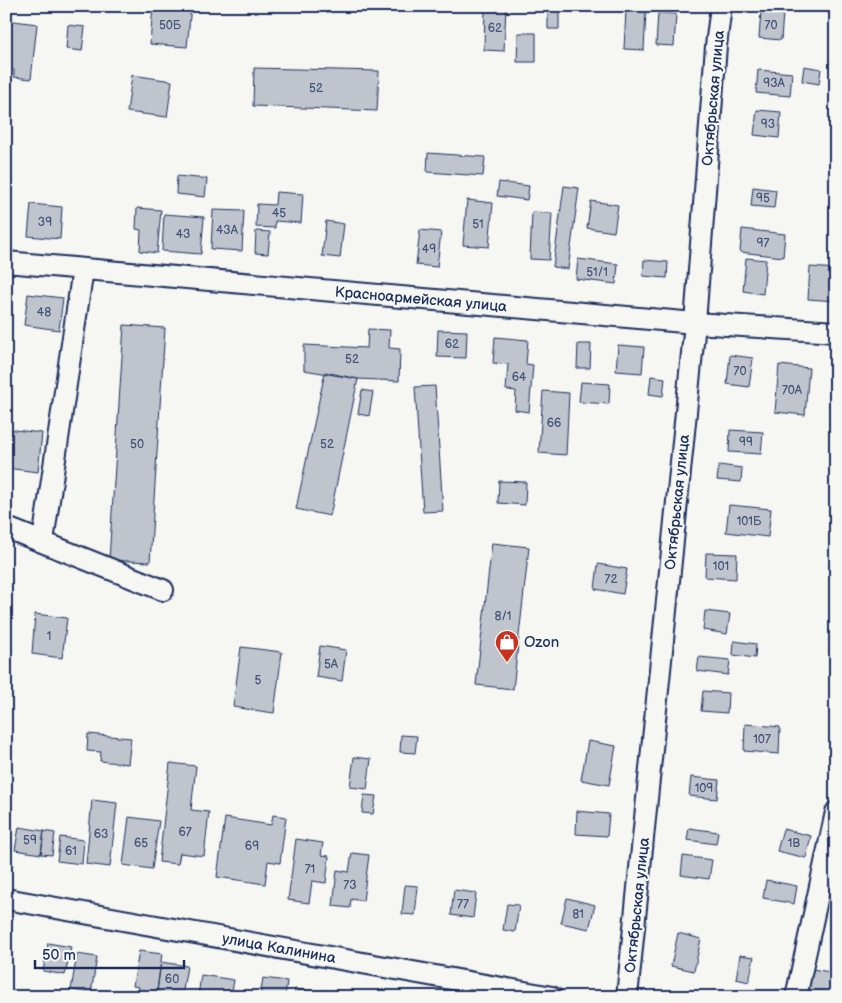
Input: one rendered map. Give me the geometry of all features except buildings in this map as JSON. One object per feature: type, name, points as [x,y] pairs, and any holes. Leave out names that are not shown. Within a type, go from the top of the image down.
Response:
[{"type":"street","name":"Октябрьская улица","points":[[627,997],[695,323],[716,46],[722,6]]},
{"type":"street","name":"Красноармейская улица","points":[[6,262],[695,323],[836,332]]},
{"type":"street","points":[[42,541],[83,269]]},
{"type":"street","points":[[12,530],[163,590]]},
{"type":"street","points":[[796,997],[836,812]]},
{"type":"street","name":"улица Калинина","points":[[6,900],[552,997]]},
{"type":"place","name":"Ozon","points":[[507,663]]}]
